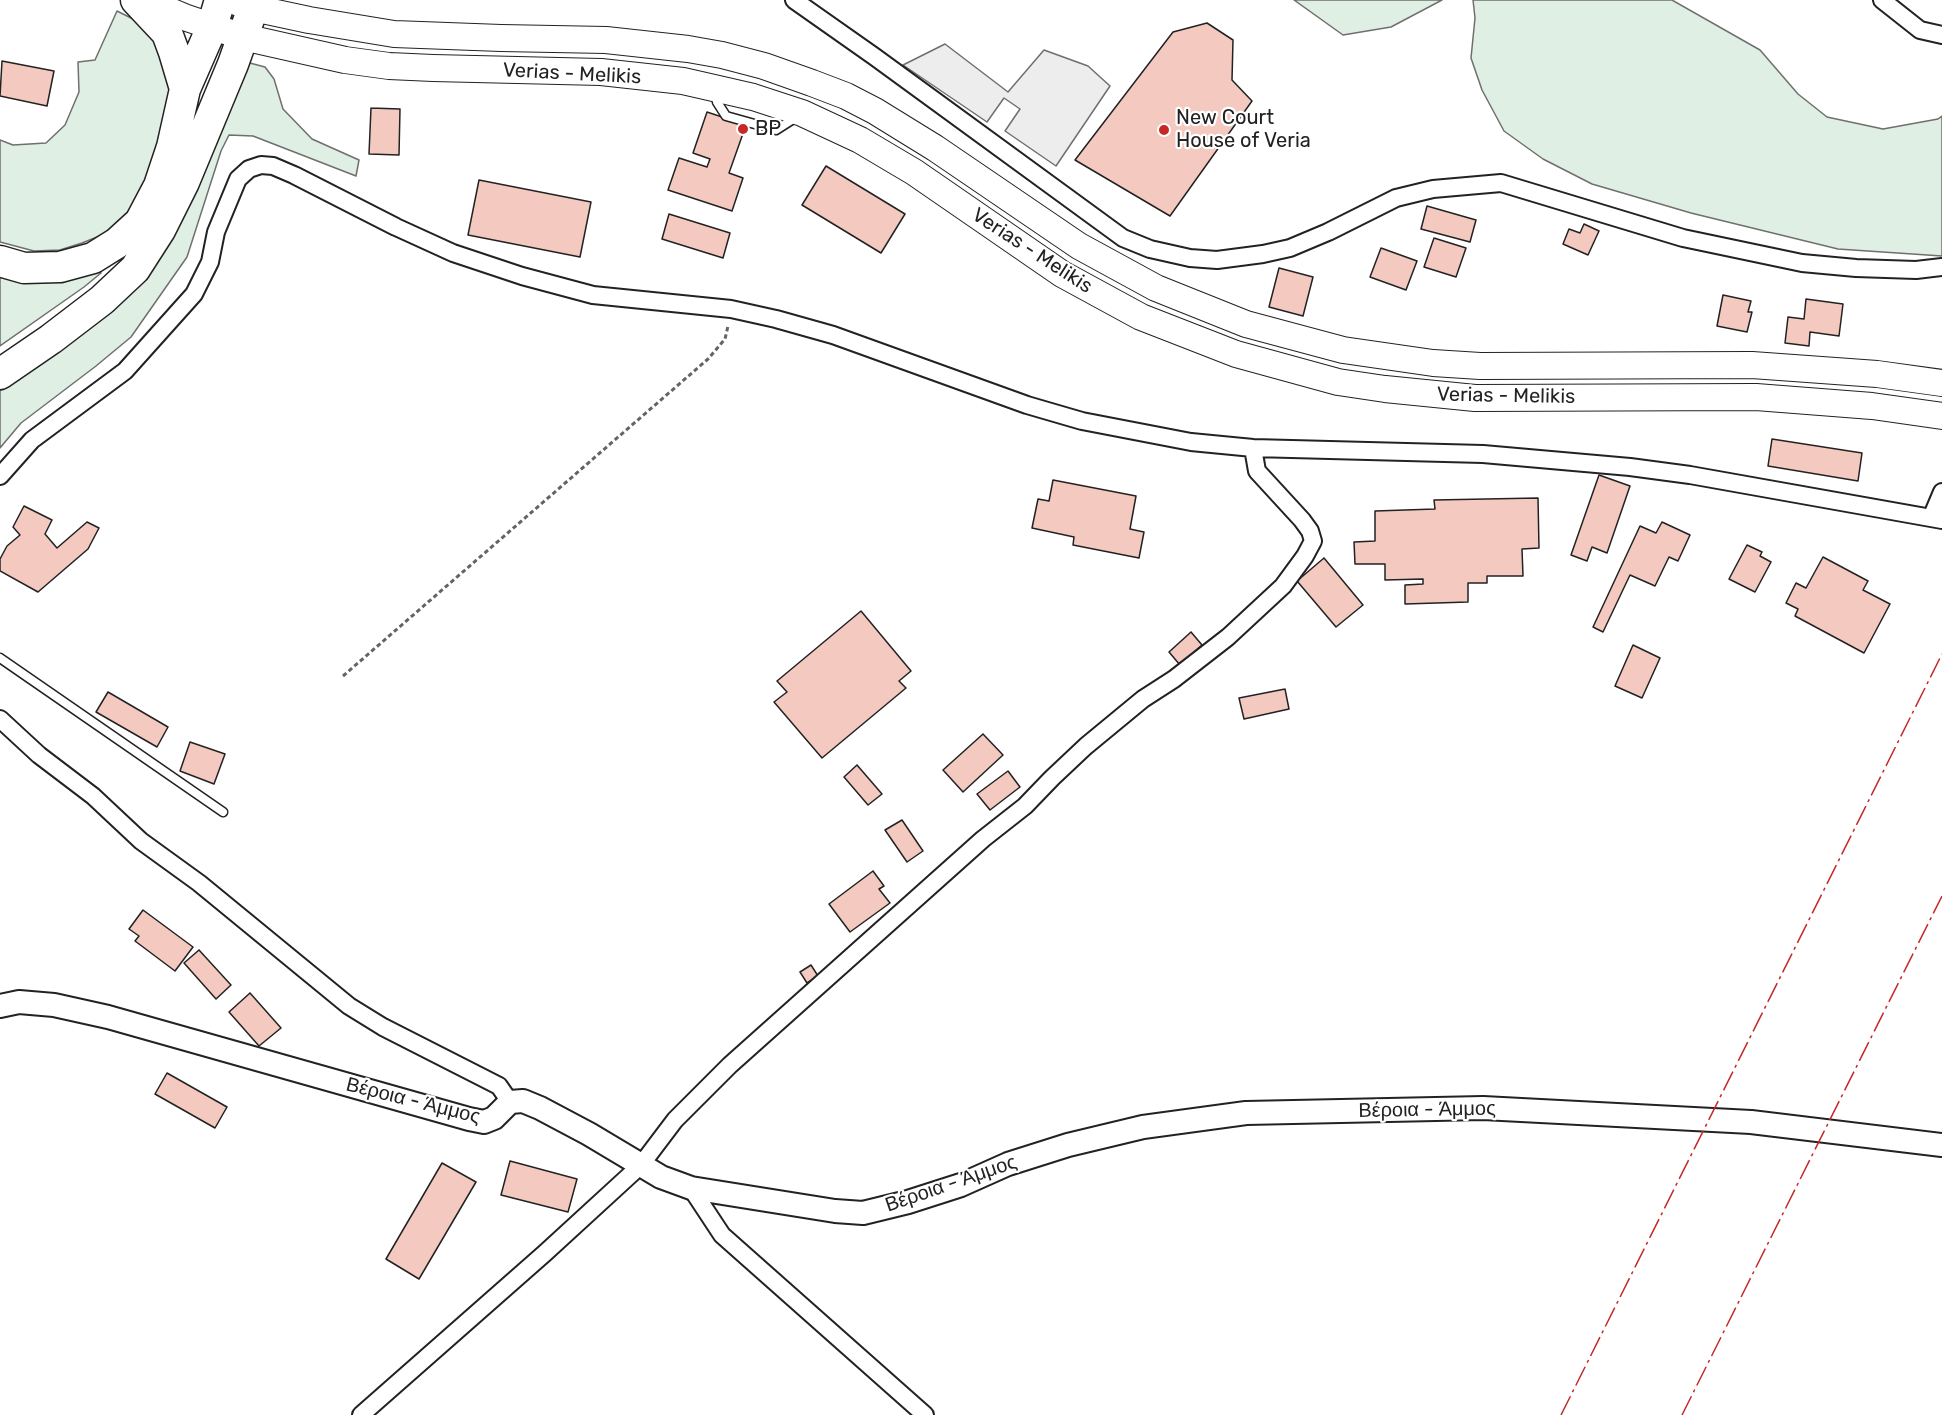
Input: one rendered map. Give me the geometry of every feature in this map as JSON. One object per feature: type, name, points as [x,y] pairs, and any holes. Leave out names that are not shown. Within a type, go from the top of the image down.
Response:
[{"type":"highway","points":[[136,0],[167,33],[185,89]]},
{"type":"highway","points":[[0,374],[102,300],[135,269],[160,230],[184,182],[233,64],[243,38],[242,4]]},
{"type":"highway","points":[[0,261],[24,268],[60,267],[93,258],[117,243],[140,222],[159,186],[172,147],[185,89],[216,14]]},
{"type":"main road","name":"Verias - Melikis","points":[[144,0],[216,14],[243,38],[345,60],[389,66],[601,72],[683,81],[753,97],[802,113],[860,140],[914,172],[1062,274],[1142,317],[1236,354],[1338,382],[1463,397],[1522,399],[1756,397],[1872,406],[1942,416]]},
{"type":"main road","name":"Verias - Melikis","points":[[242,4],[340,26],[394,34],[606,40],[688,49],[764,66],[821,86],[875,111],[935,148],[1079,246],[1156,288],[1246,324],[1343,350],[1433,363],[1468,365],[1521,367],[1752,365],[1877,374],[1942,383]]},
{"type":"street","points":[[794,0],[1123,238],[1150,249],[1190,258],[1217,260],[1263,254],[1290,248],[1396,198],[1433,189],[1502,183],[1683,238],[1791,261],[1856,268],[1916,270],[1942,267]]},
{"type":"street","points":[[1882,0],[1920,30],[1942,35]]},
{"type":"street","points":[[0,476],[32,440],[125,371],[194,294],[210,262],[216,232],[238,179],[249,169],[261,165],[273,166],[294,175],[453,253],[522,276],[593,295],[731,309],[776,319],[833,335],[1027,405],[1082,421],[1191,442],[1253,448],[1483,454],[1620,466],[1690,475],[1937,519],[1942,492]]},
{"type":"street","points":[[361,1415],[641,1166],[675,1120],[730,1065],[983,839],[1025,806],[1052,777],[1086,747],[1143,699],[1174,679],[1228,637],[1283,586],[1313,541],[1310,531],[1302,520],[1257,471],[1253,448]]},
{"type":"street","points":[[0,719],[39,755],[93,796],[141,841],[199,883],[349,1006],[383,1027],[499,1086],[510,1102]]},
{"type":"street","name":"Βέροια - Άμμος","points":[[0,1006],[19,1002],[54,1005],[108,1017],[484,1122],[494,1118],[510,1102],[523,1101],[588,1134],[661,1177],[691,1188],[835,1211],[863,1213],[926,1197],[961,1185],[1008,1164],[1068,1145],[1143,1127],[1246,1113],[1483,1108],[1751,1122],[1942,1145]]},
{"type":"street","points":[[691,1188],[722,1235],[925,1415]]},
{"type":"lane","points":[[0,658],[223,812]]},
{"type":"path","points":[[342,676],[708,359],[725,339],[731,309]]},
{"type":"green space","points":[[1294,0],[1442,0],[1391,27],[1343,35]]},
{"type":"green space","points":[[1473,0],[1672,0],[1760,50],[1798,94],[1827,117],[1883,129],[1938,119],[1942,116],[1942,256],[1838,249],[1691,213],[1592,184],[1543,159],[1504,131],[1482,90],[1471,58],[1475,18]]},
{"type":"green space","points":[[117,11],[135,20],[160,46],[170,89],[161,152],[138,198],[122,220],[107,233],[82,243],[60,250],[34,251],[0,242],[0,140],[13,145],[46,143],[65,125],[79,92],[78,62],[95,60]]},
{"type":"green space","points":[[246,62],[265,67],[274,79],[283,109],[312,139],[359,160],[356,176],[253,136],[229,135],[221,151],[187,257],[131,337],[21,423],[0,448],[0,391],[118,303]]},
{"type":"green space","points":[[99,268],[101,273],[84,287],[0,346],[0,272]]},
{"type":"shaded area","points":[[945,44],[1008,92],[1044,50],[1088,66],[1110,86],[1056,166],[1005,131],[1020,109],[1004,98],[987,122],[903,65]]},
{"type":"building","name":"New Court House of Veria","points":[[1207,23],[1233,40],[1232,80],[1252,101],[1170,216],[1075,160],[1173,32]]},
{"type":"building","points":[[2,61],[54,71],[47,106],[0,96]]},
{"type":"building","points":[[371,108],[400,109],[399,155],[369,154]]},
{"type":"building","points":[[707,112],[746,125],[729,173],[743,178],[732,211],[668,190],[679,158],[707,167],[710,159],[693,153]]},
{"type":"building","points":[[826,166],[905,214],[881,253],[802,205]]},
{"type":"building","points":[[479,180],[591,202],[580,257],[468,235]]},
{"type":"building","points":[[1427,206],[1476,220],[1470,242],[1421,229]]},
{"type":"building","points":[[669,214],[730,233],[723,258],[662,239]]},
{"type":"building","points":[[1584,224],[1599,231],[1588,255],[1563,244],[1569,229],[1580,233]]},
{"type":"building","points":[[1434,238],[1466,248],[1456,277],[1424,267]]},
{"type":"building","points":[[1381,248],[1417,261],[1406,290],[1370,277]]},
{"type":"building","points":[[1279,268],[1313,277],[1303,316],[1269,307]]},
{"type":"building","points":[[1723,295],[1751,301],[1748,312],[1752,312],[1747,332],[1717,326]]},
{"type":"building","points":[[1806,299],[1843,304],[1839,336],[1810,332],[1809,346],[1785,343],[1788,317],[1804,319]]},
{"type":"building","points":[[1772,439],[1862,453],[1858,481],[1768,466]]},
{"type":"building","points":[[1599,475],[1630,486],[1607,553],[1592,547],[1587,561],[1571,555]]},
{"type":"building","points":[[1053,480],[1136,496],[1130,529],[1144,532],[1139,558],[1073,545],[1074,537],[1032,528],[1038,499],[1049,501]]},
{"type":"building","points":[[1538,498],[1539,548],[1522,549],[1523,576],[1487,576],[1487,583],[1468,583],[1468,602],[1405,604],[1405,585],[1423,584],[1423,579],[1385,580],[1385,564],[1355,564],[1354,542],[1375,541],[1375,511],[1435,509],[1434,500]]},
{"type":"building","points":[[24,506],[52,520],[45,534],[57,548],[87,522],[99,528],[88,549],[38,592],[0,571],[0,559],[7,546],[20,535],[13,527]]},
{"type":"building","points":[[1662,522],[1690,535],[1678,561],[1669,557],[1655,586],[1630,575],[1603,632],[1593,627],[1640,526],[1656,533]]},
{"type":"building","points":[[1747,545],[1762,552],[1760,556],[1771,562],[1755,592],[1729,579]]},
{"type":"building","points":[[1823,557],[1868,581],[1863,590],[1890,604],[1864,653],[1795,616],[1798,609],[1786,603],[1796,583],[1806,588]]},
{"type":"building","points":[[1324,558],[1363,605],[1336,627],[1297,581]]},
{"type":"building","points":[[861,611],[911,671],[899,681],[906,688],[822,758],[774,702],[787,692],[777,681]]},
{"type":"building","points":[[1191,632],[1202,645],[1180,665],[1169,652]]},
{"type":"building","points":[[1633,645],[1660,658],[1642,698],[1615,686]]},
{"type":"building","points":[[1285,689],[1289,709],[1244,719],[1239,698]]},
{"type":"building","points":[[108,692],[168,727],[157,747],[96,712]]},
{"type":"building","points":[[983,734],[1003,755],[963,792],[943,770]]},
{"type":"building","points":[[190,742],[225,754],[214,784],[180,771]]},
{"type":"building","points":[[857,765],[882,794],[868,805],[844,777]]},
{"type":"building","points":[[1008,771],[1020,787],[990,810],[977,794]]},
{"type":"building","points":[[902,820],[923,851],[907,862],[885,830]]},
{"type":"building","points":[[873,871],[884,886],[879,889],[890,903],[850,932],[829,904]]},
{"type":"building","points":[[143,910],[193,947],[175,971],[135,941],[139,936],[129,929]]},
{"type":"building","points":[[199,950],[231,985],[216,999],[184,963]]},
{"type":"building","points":[[811,965],[818,976],[807,983],[800,972]]},
{"type":"building","points":[[250,993],[281,1028],[259,1046],[229,1012]]},
{"type":"building","points":[[167,1073],[227,1107],[215,1128],[155,1094]]},
{"type":"building","points":[[510,1161],[577,1179],[568,1212],[501,1195]]},
{"type":"building","points":[[442,1163],[476,1182],[419,1279],[386,1259]]},
{"type":"power","points":[[1561,1415],[1942,654]]},
{"type":"power","points":[[1682,1415],[1942,896]]},
{"type":"place","name":"BP","points":[[743,129]]},
{"type":"place","name":"New Court House of Veria","points":[[1164,130]]}]
